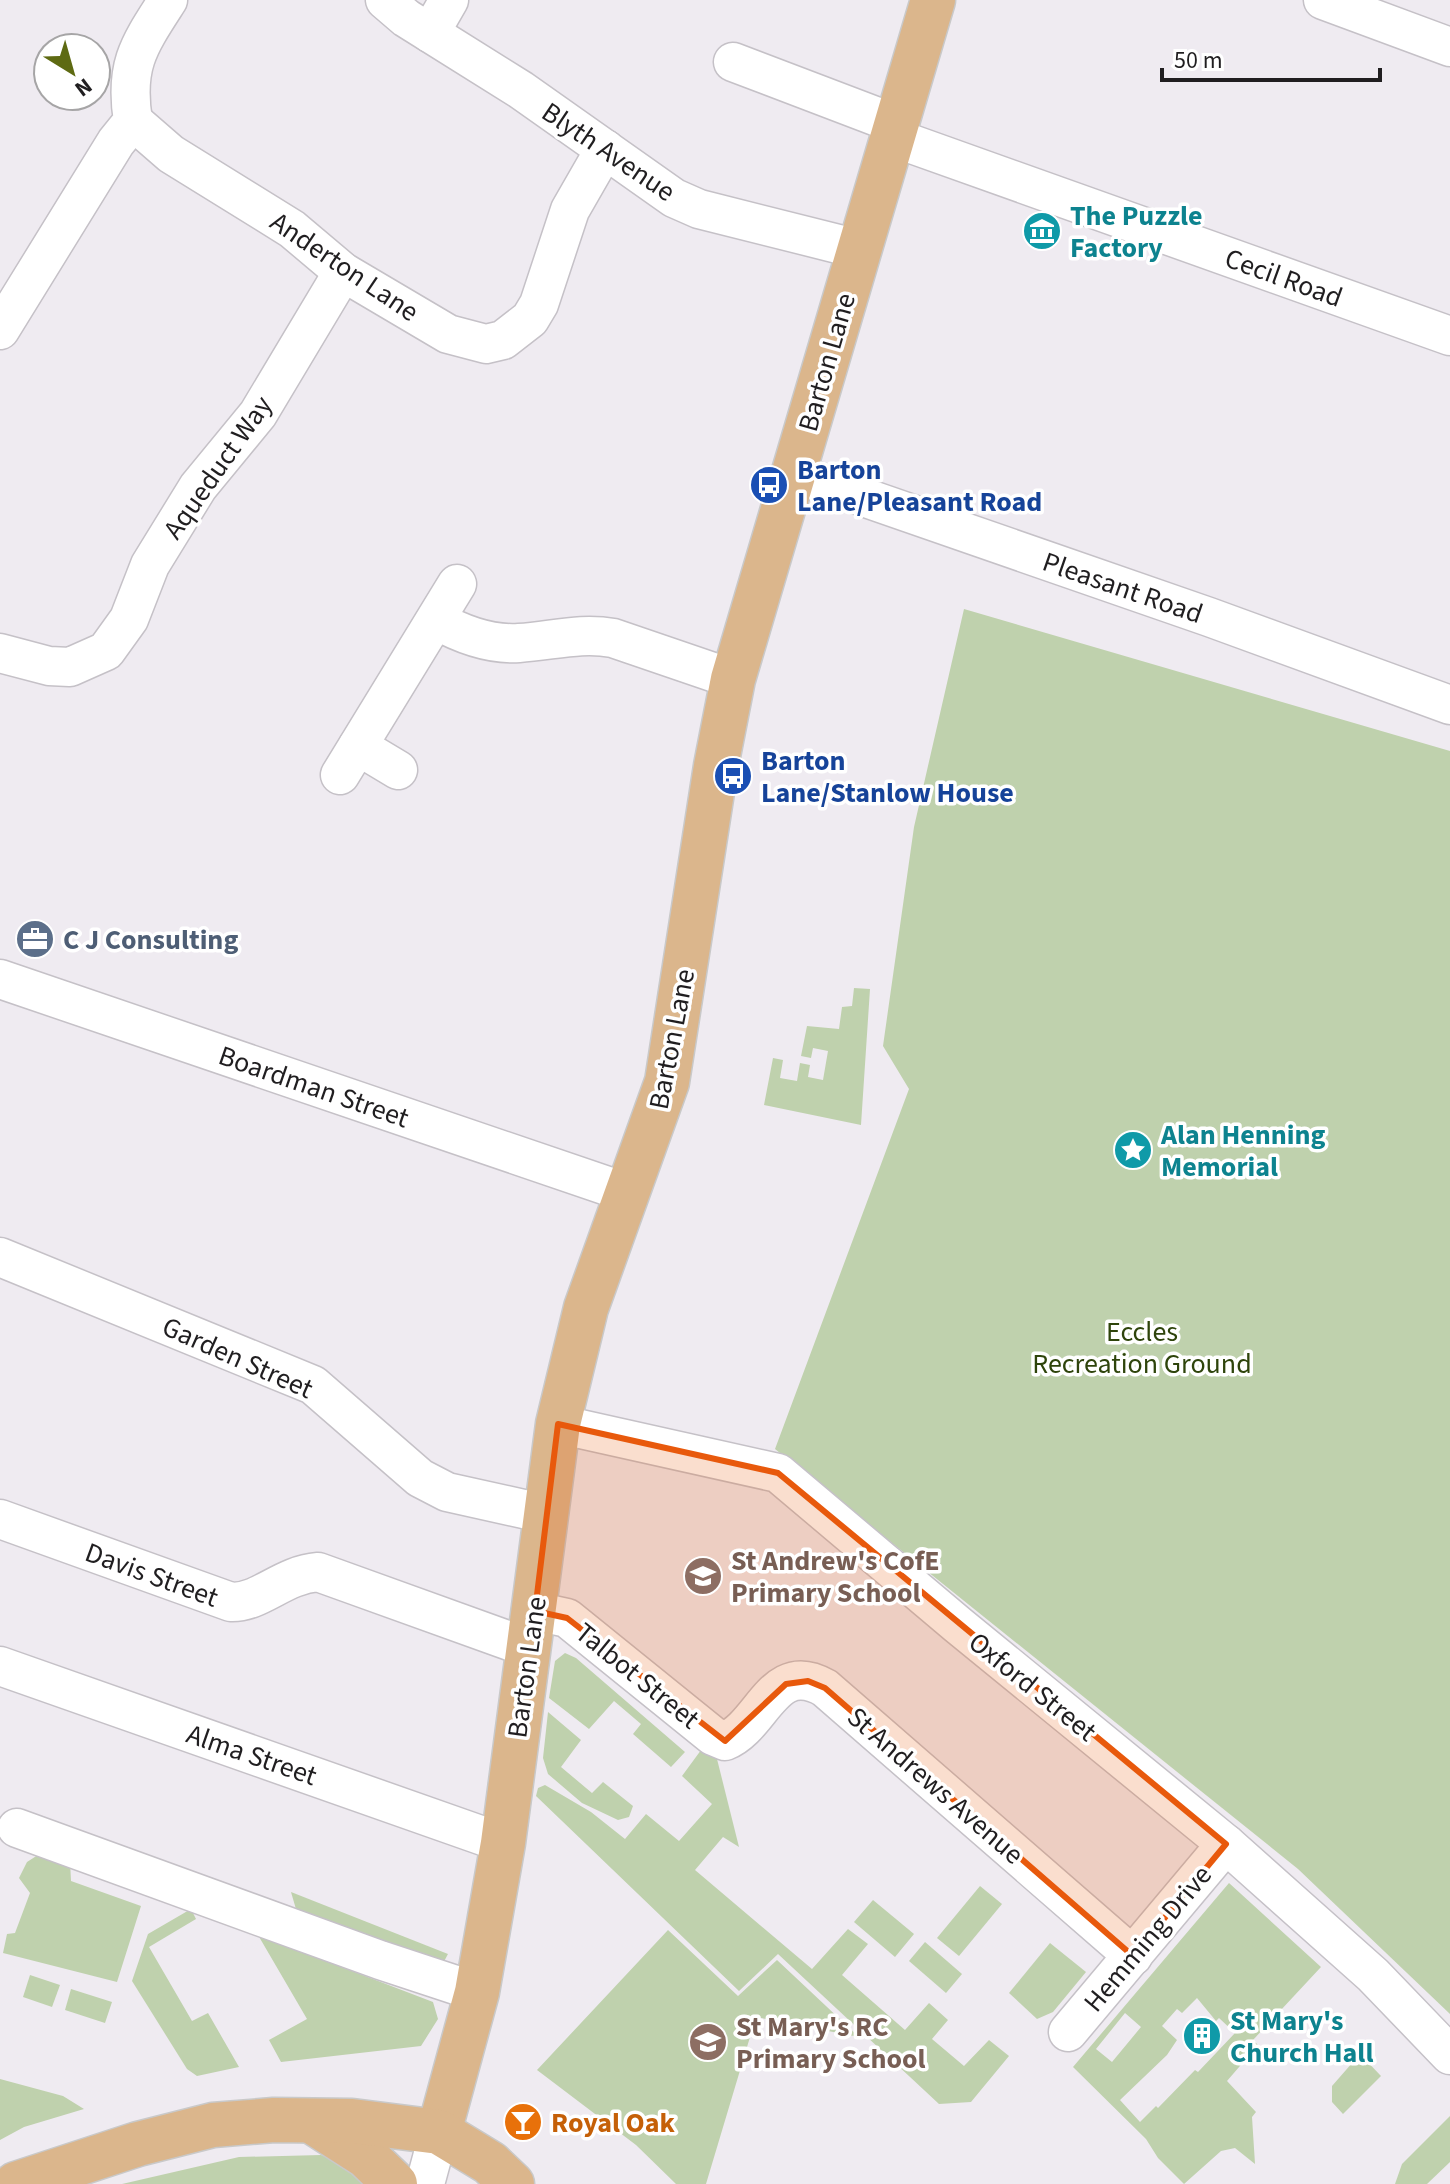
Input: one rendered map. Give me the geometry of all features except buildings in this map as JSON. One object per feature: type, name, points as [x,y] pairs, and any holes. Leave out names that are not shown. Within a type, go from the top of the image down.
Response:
[{"type":"main road","name":"Barton Lane","points":[[439,2132],[477,1992],[503,1843],[558,1424],[586,1308],[667,1082],[716,766],[733,679],[933,0]]},
{"type":"main road","points":[[16,2184],[138,2144],[213,2125],[274,2120],[352,2121],[439,2132],[490,2163],[512,2184]]},
{"type":"main road","points":[[311,2121],[356,2149],[395,2184]]},
{"type":"street","points":[[0,330],[116,142],[133,121],[129,96],[132,62],[168,0]]},
{"type":"street","name":"Blyth Avenue","points":[[385,0],[605,149],[654,187],[699,209],[858,249]]},
{"type":"street","points":[[430,33],[449,0]]},
{"type":"street","points":[[1323,0],[1450,47]]},
{"type":"street","name":"Cecil Road","points":[[733,62],[894,130],[1450,336]]},
{"type":"street","name":"Anderton Lane","points":[[133,121],[171,154],[292,229],[343,272],[448,334],[486,344],[503,340],[518,331],[539,304],[570,210],[605,149]]},
{"type":"street","name":"Aqueduct Way","points":[[0,653],[49,666],[70,667],[106,651],[129,619],[150,565],[191,498],[211,468],[258,414],[343,272]]},
{"type":"street","name":"Pleasant Road","points":[[794,473],[1209,617],[1450,705]]},
{"type":"street","points":[[398,770],[349,761],[457,584]]},
{"type":"street","points":[[436,620],[458,632],[489,641],[518,643],[592,635],[613,638],[733,679]]},
{"type":"street","name":"Boardman Street","points":[[0,979],[628,1193]]},
{"type":"street","name":"Garden Street","points":[[0,1257],[313,1385],[420,1478],[447,1492],[546,1514]]},
{"type":"street","name":"Oxford Street","points":[[558,1424],[778,1473],[1226,1844],[1373,1975],[1450,2055]]},
{"type":"street","name":"Davis Street","points":[[0,1519],[231,1602],[251,1599],[297,1574],[318,1572],[532,1630]]},
{"type":"street","name":"Talbot Street","points":[[532,1630],[567,1618],[713,1736],[725,1741],[737,1737]]},
{"type":"street","name":"Alma Street","points":[[0,1666],[503,1843]]},
{"type":"street","name":"St Andrews Avenue","points":[[737,1737],[774,1692],[799,1680],[817,1683],[1133,1956]]},
{"type":"street","points":[[17,1828],[380,1960],[477,1992]]},
{"type":"street","name":"Hemming Drive","points":[[1068,2032],[1226,1844]]},
{"type":"street","points":[[425,2184],[439,2132]]},
{"type":"highlighted area","points":[[558,1424],[778,1473],[1226,1844],[1133,1956],[825,1688],[808,1681],[786,1684],[725,1741],[567,1618],[535,1611]]},
{"type":"green space","name":"Eccles Recreation Ground","points":[[964,609],[1450,751],[1450,2014],[1298,1869],[775,1449],[909,1089],[883,1046],[914,827]]},
{"type":"green space","points":[[854,988],[870,989],[861,1125],[764,1105],[773,1058],[783,1060],[780,1078],[797,1081],[800,1063],[810,1065],[808,1077],[823,1080],[828,1051],[813,1048],[811,1058],[801,1056],[807,1026],[839,1029],[842,1007],[852,1006]]},
{"type":"green space","points":[[565,1653],[576,1658],[685,1752],[671,1767],[633,1734],[641,1724],[614,1701],[589,1729],[549,1698],[555,1661]]},
{"type":"green space","points":[[548,1712],[581,1740],[561,1767],[592,1793],[603,1782],[633,1806],[629,1817],[618,1820],[582,1803],[548,1774],[543,1758]]},
{"type":"green space","points":[[704,1746],[716,1755],[739,1847],[723,1837],[695,1870],[812,1969],[848,1929],[868,1944],[842,1975],[905,2030],[929,2003],[948,2020],[932,2039],[964,2066],[989,2040],[1009,2056],[971,2102],[939,2104],[778,1954],[739,1991],[536,1796],[538,1788],[545,1785],[591,1812],[625,1839],[646,1814],[679,1841],[712,1804],[682,1776]]},
{"type":"green space","points":[[41,1853],[70,1861],[71,1881],[141,1906],[117,1982],[3,1953],[7,1934],[15,1933],[30,1893],[19,1878],[27,1862]]},
{"type":"green space","points":[[1229,1883],[1321,1967],[1253,2040],[1258,2045],[1227,2081],[1256,2112],[1252,2117],[1255,2164],[1235,2148],[1221,2151],[1184,2184],[1158,2158],[1146,2139],[1073,2067]],"holes":[[[1197,1998],[1216,2021],[1219,2018],[1235,2033],[1198,2072],[1195,2070],[1140,2122],[1120,2100],[1167,2055],[1177,2040],[1162,2026],[1177,2009],[1182,2013]],[[1125,2013],[1141,2027],[1112,2062],[1096,2049]]]},
{"type":"green space","points":[[980,1886],[1002,1904],[959,1956],[937,1938]]},
{"type":"green space","points":[[291,1892],[448,1954],[441,1967],[298,1916]]},
{"type":"green space","points":[[873,1900],[914,1934],[895,1957],[854,1922]]},
{"type":"green space","points":[[191,1909],[196,1919],[149,1947],[192,2021],[208,2013],[239,2067],[197,2076],[187,2069],[132,1981],[148,1934]]},
{"type":"green space","points":[[668,1930],[738,1996],[777,1960],[859,2037],[756,2017],[706,2184],[676,2184],[636,2145],[537,2070]]},
{"type":"green space","points":[[258,1935],[433,2002],[438,2019],[421,2046],[281,2062],[269,2040],[307,2019]]},
{"type":"green space","points":[[925,1942],[962,1974],[946,1993],[909,1961]]},
{"type":"green space","points":[[1050,1943],[1086,1972],[1053,2012],[1037,2019],[1009,1993]]},
{"type":"green space","points":[[30,1975],[60,1985],[52,2007],[23,1997]]},
{"type":"green space","points":[[71,1989],[112,2002],[105,2023],[65,2010]]},
{"type":"green space","points":[[1360,2054],[1381,2076],[1343,2114],[1332,2102],[1332,2086]]},
{"type":"green space","points":[[0,2079],[63,2096],[84,2109],[24,2127],[0,2140]]},
{"type":"green space","points":[[1450,2116],[1450,2162],[1427,2184],[1395,2184],[1402,2164]]},
{"type":"green space","points":[[321,2155],[352,2167],[374,2184],[122,2184],[239,2157]]},
{"type":"place","name":"The Puzzle Factory","points":[[1042,231]]},
{"type":"place","name":"Barton Lane/Pleasant Road","points":[[769,485]]},
{"type":"place","name":"Barton Lane/Stanlow House","points":[[733,776]]},
{"type":"place","name":"C J Consulting","points":[[35,939]]},
{"type":"place","name":"Alan Henning Memorial","points":[[1133,1150]]},
{"type":"place","name":"St Andrew's CofE Primary School","points":[[703,1576]]},
{"type":"place","name":"St Mary's Church Hall","points":[[1202,2036]]},
{"type":"place","name":"St Mary's RC Primary School","points":[[708,2042]]},
{"type":"place","name":"Royal Oak","points":[[523,2122]]}]
